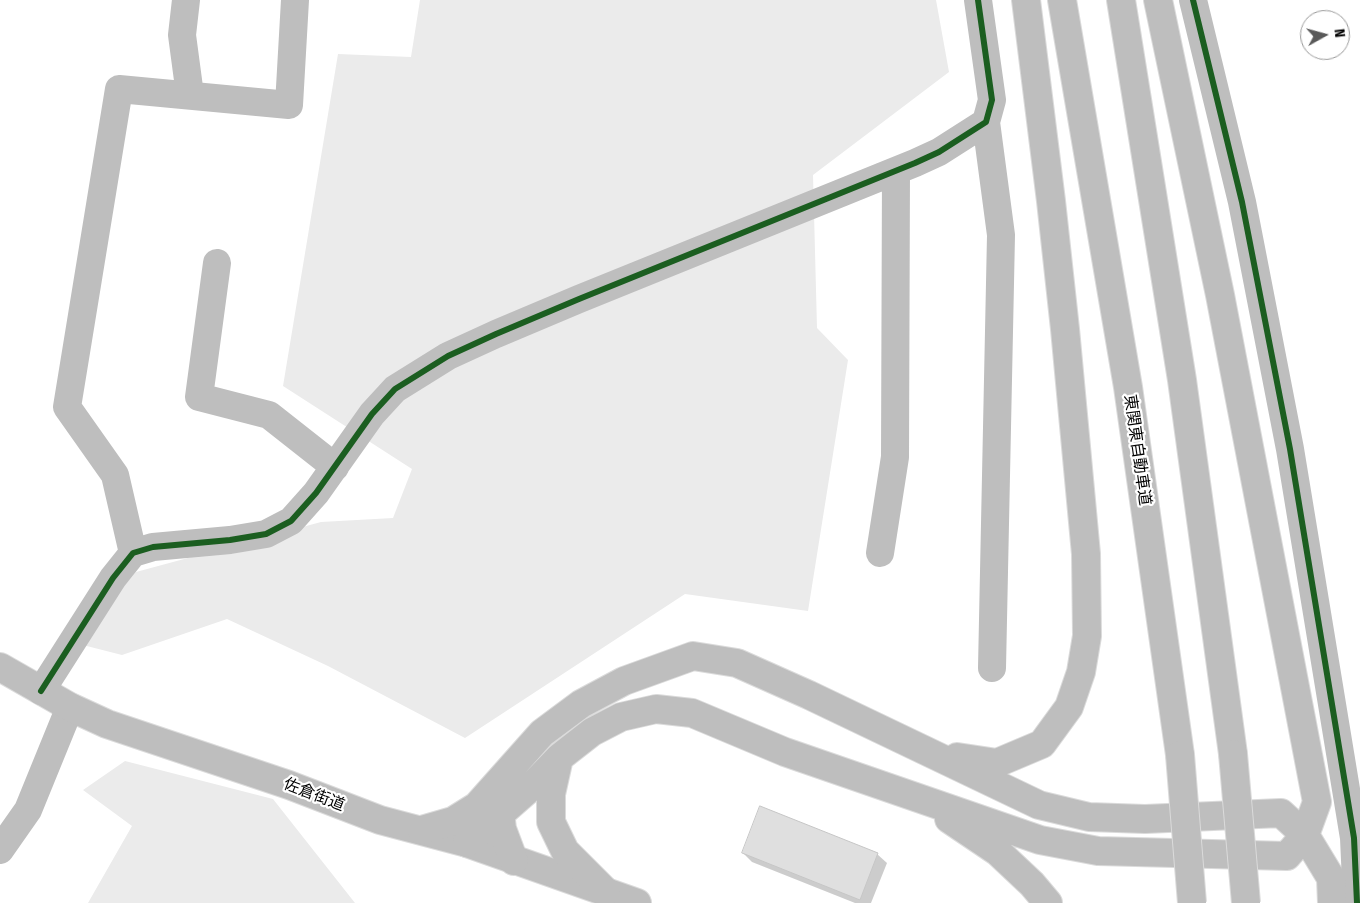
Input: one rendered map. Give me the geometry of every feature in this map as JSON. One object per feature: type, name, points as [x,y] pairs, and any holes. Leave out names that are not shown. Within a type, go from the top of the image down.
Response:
[{"type":"main road","points":[[186,0],[182,36],[190,95]]},
{"type":"main road","points":[[133,553],[115,475],[67,408],[119,89],[288,105],[294,0]]},
{"type":"main road","points":[[978,0],[992,100],[986,122],[1001,235],[992,668]]},
{"type":"main road","points":[[925,752],[997,763],[1042,744],[1069,707],[1080,672],[1087,636],[1086,554],[1065,329],[1026,0]]},
{"type":"main road","name":"東関東自動車道","points":[[1062,0],[1128,387],[1180,755],[1192,903]]},
{"type":"main road","points":[[1121,0],[1182,380],[1233,754],[1246,903]]},
{"type":"main road","points":[[467,843],[532,787],[560,757],[592,732],[621,718],[656,709],[692,713],[785,752],[1040,840],[1098,851],[1287,856],[1304,834],[1317,802],[1220,295],[1158,0]]},
{"type":"main road","points":[[1194,0],[1242,202],[1290,449],[1354,838],[1351,903]]},
{"type":"main road","points":[[41,691],[113,578],[133,553],[153,547],[230,540],[266,534],[290,521],[316,493],[372,414],[395,389],[448,356],[579,299],[896,171],[939,152],[986,122]]},
{"type":"main road","points":[[880,553],[895,457],[896,171]]},
{"type":"main road","points":[[217,263],[199,398],[269,415],[335,467]]},
{"type":"main road","points":[[422,830],[453,821],[477,806],[542,733],[581,704],[624,681],[693,656],[738,663],[1039,805],[1089,817],[1145,819],[1281,814],[1304,834],[1331,878],[1351,903]]},
{"type":"main road","name":"佐倉街道","points":[[0,667],[70,707],[107,724],[289,785],[380,820],[467,843],[637,903]]},
{"type":"main road","points":[[0,850],[28,810],[70,707]]},
{"type":"main road","points":[[560,757],[551,794],[551,822],[565,851],[606,892]]},
{"type":"main road","points":[[505,775],[499,803],[500,814],[502,829],[514,861]]},
{"type":"main road","points":[[918,798],[998,852],[1032,884],[1048,903]]},
{"type":"shaded area","points":[[420,0],[936,0],[949,72],[813,175],[817,328],[848,360],[808,611],[685,594],[465,738],[328,666],[227,619],[122,655],[75,643],[136,572],[321,522],[393,518],[412,469],[283,386],[338,54],[411,57]]},
{"type":"shaded area","points":[[125,761],[273,799],[355,903],[88,903],[132,826],[83,790]]},
{"type":"building","points":[[760,806],[878,853],[860,900],[742,853]]},
{"type":"cycle path","points":[[41,691],[113,578],[133,553],[153,547],[230,540],[266,534],[291,521],[316,493],[372,414],[395,389],[448,356],[579,299],[915,163],[939,152],[986,122],[992,100],[978,0]]},
{"type":"cycle path","points":[[1193,0],[1242,202],[1290,449],[1354,838],[1357,903]]}]
